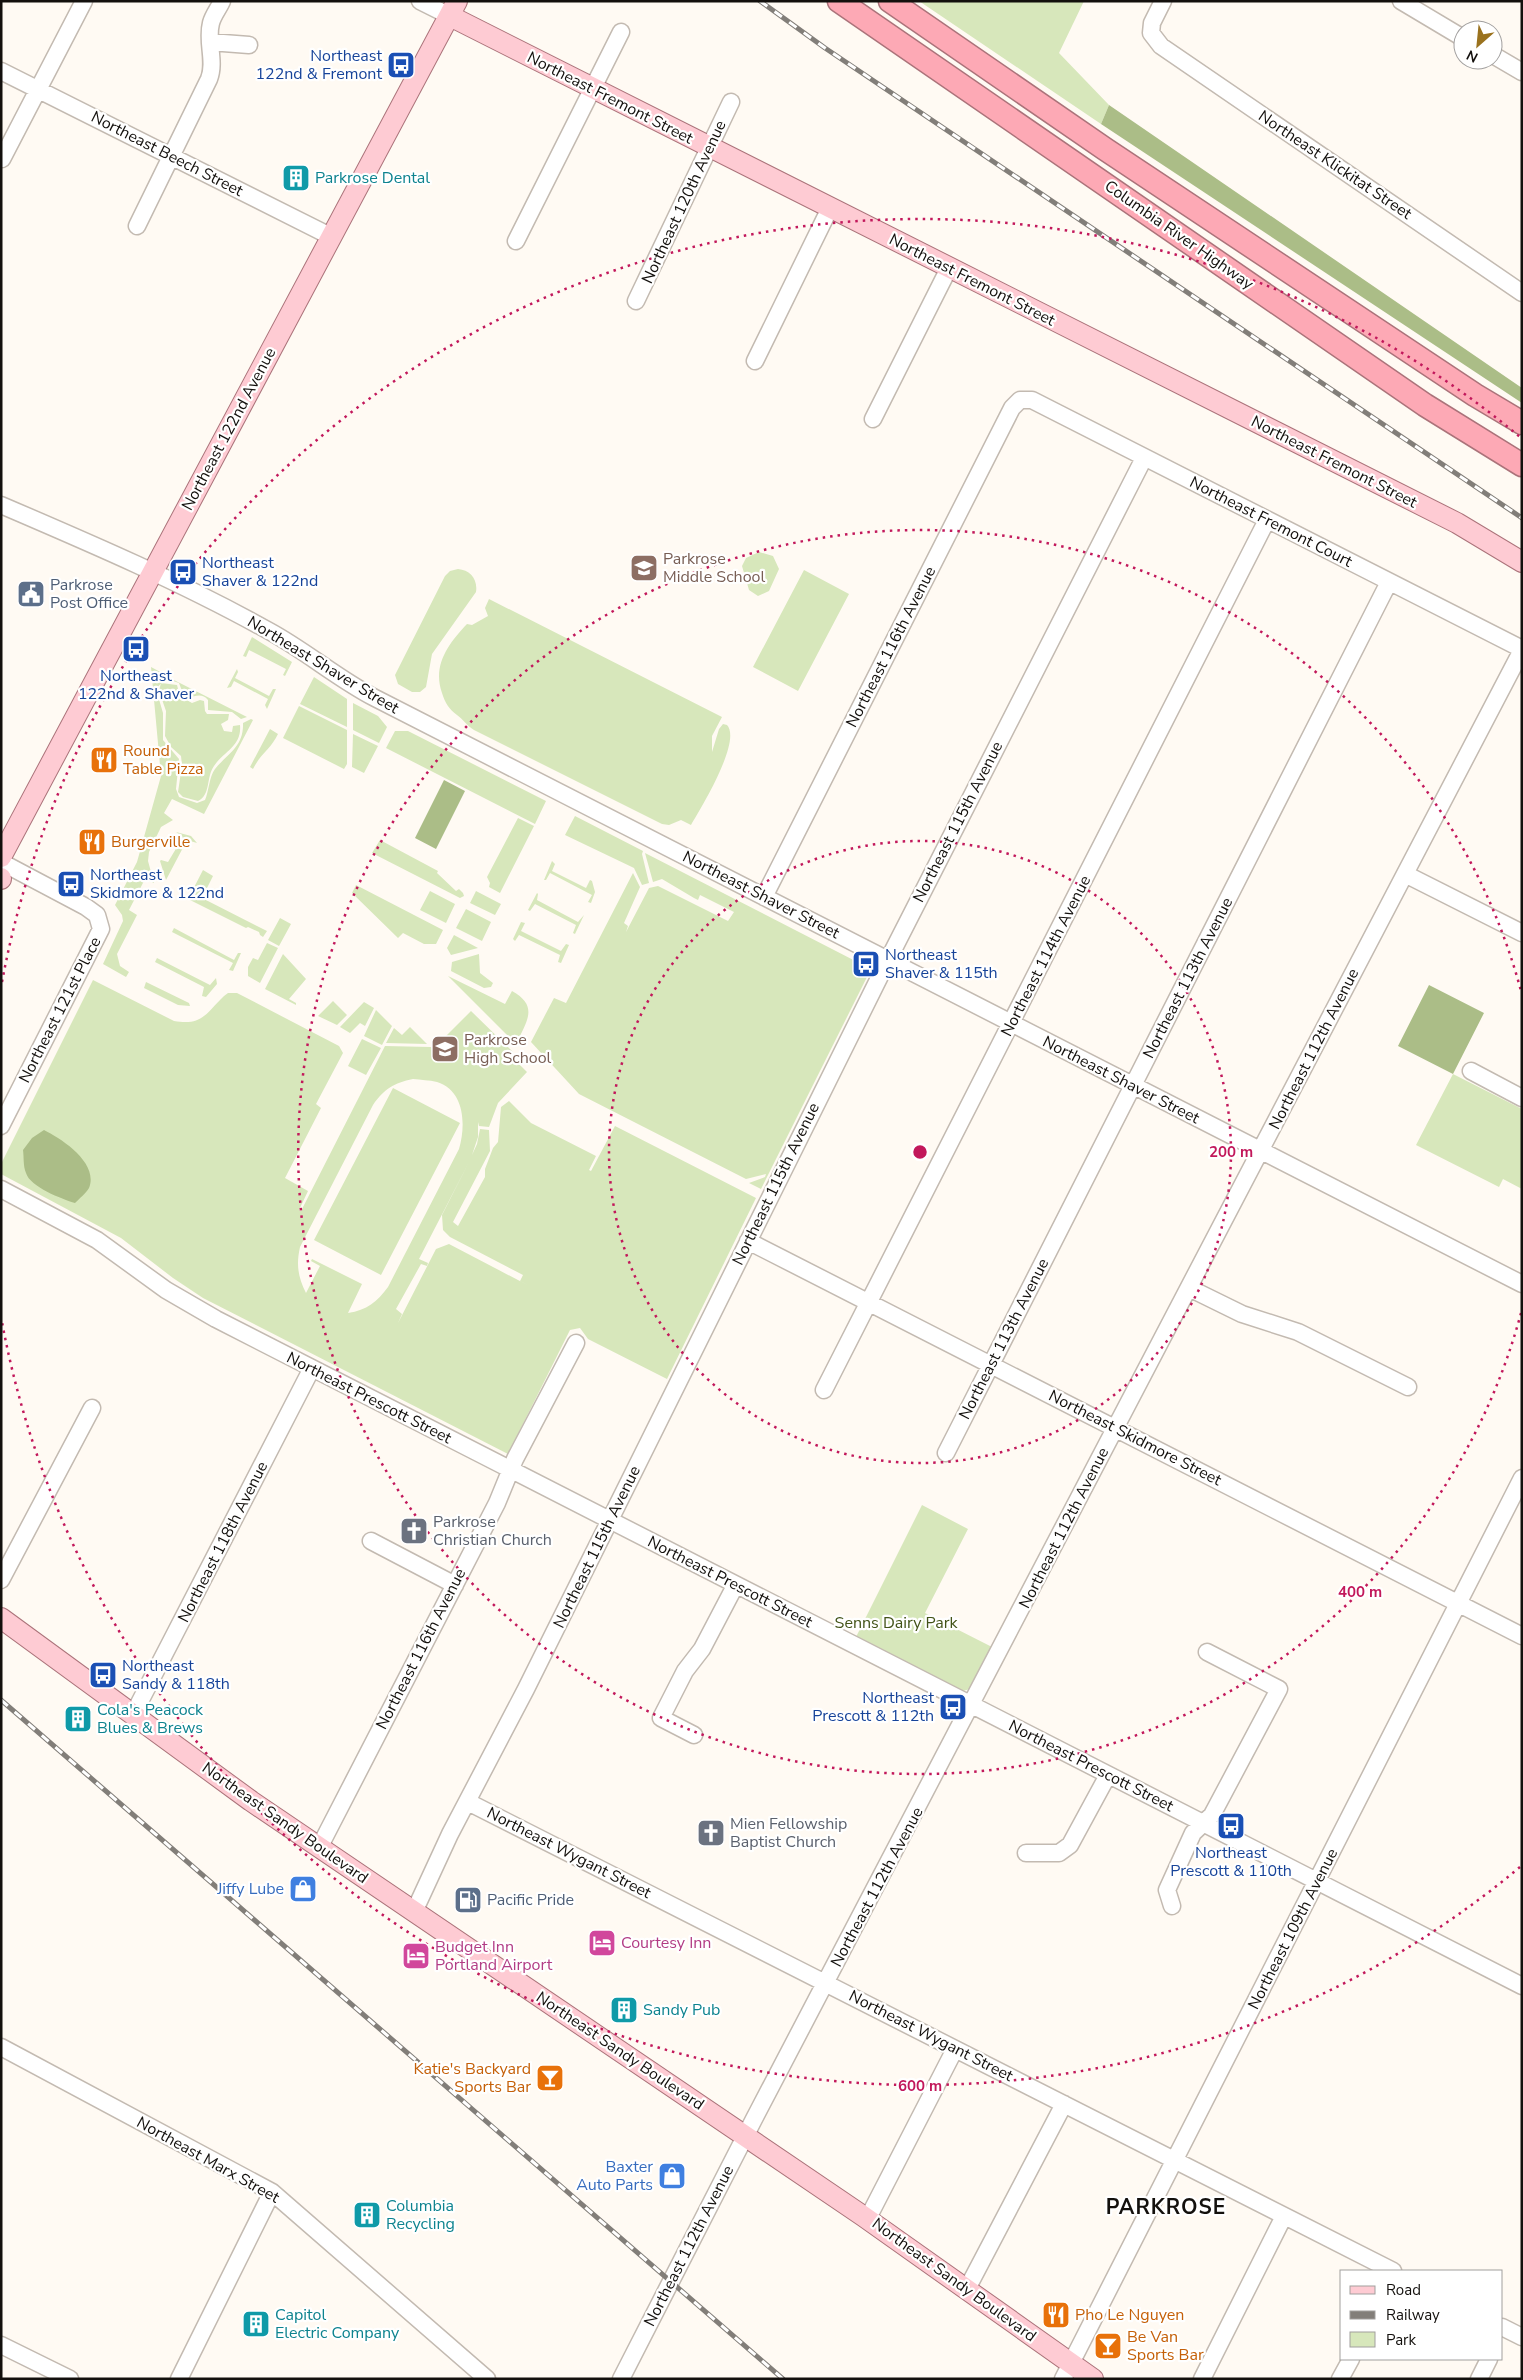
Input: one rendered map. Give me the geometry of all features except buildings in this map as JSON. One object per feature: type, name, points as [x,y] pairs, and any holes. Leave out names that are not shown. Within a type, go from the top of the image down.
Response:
[{"type":"highway","name":"Columbia River Highway","points":[[839,1],[1425,405],[1522,465]]},
{"type":"highway","name":"Columbia River Highway","points":[[890,1],[1105,149],[1475,395],[1522,423]]},
{"type":"main road","name":"Northeast Fremont Street","points":[[454,9],[591,88],[1457,523],[1522,562]]},
{"type":"main road","name":"Northeast 122nd Avenue","points":[[1,857],[454,9]]},
{"type":"main road","name":"Northeast Sandy Boulevard","points":[[1,1618],[319,1848],[868,2218],[967,2289],[1066,2371],[1093,2379]]},
{"type":"street","points":[[2,159],[84,1]]},
{"type":"street","points":[[137,226],[212,71],[211,24],[222,1]]},
{"type":"street","name":"Northeast Fremont Street","points":[[420,1],[454,9]]},
{"type":"street","name":"Northeast Klickitat Street","points":[[1163,1],[1152,23],[1151,33],[1160,46],[1522,293]]},
{"type":"street","points":[[1401,1],[1453,32]]},
{"type":"street","points":[[516,242],[591,88],[621,32]]},
{"type":"street","points":[[210,42],[249,45]]},
{"type":"street","points":[[1503,61],[1522,72]]},
{"type":"street","name":"Northeast Beech Street","points":[[1,71],[332,237]]},
{"type":"street","name":"Northeast 120th Avenue","points":[[636,301],[731,102]]},
{"type":"street","points":[[755,361],[830,208]]},
{"type":"street","points":[[873,419],[950,268]]},
{"type":"street","name":"Northeast Fremont Court","points":[[1020,400],[1032,400],[1522,650]]},
{"type":"street","name":"Northeast 116th Avenue","points":[[764,897],[1012,408],[1020,400]]},
{"type":"street","name":"Northeast 115th Avenue","points":[[414,1912],[888,960],[1144,458]]},
{"type":"street","name":"Northeast Shaver Street","points":[[1,505],[153,572],[270,631],[375,698],[1522,1284]]},
{"type":"street","name":"Northeast 114th Avenue","points":[[824,1390],[1267,520]]},
{"type":"street","name":"Northeast 113th Avenue","points":[[946,1453],[1134,1087],[1389,582]]},
{"type":"street","name":"Northeast 112th Avenue","points":[[621,2379],[1522,650]]},
{"type":"street","name":"Northeast 121st Place","points":[[1,862],[86,907],[100,920],[99,935],[1,1126]]},
{"type":"street","points":[[1405,874],[1522,933]]},
{"type":"street","points":[[1471,1071],[1522,1098]]},
{"type":"street","name":"Northeast Prescott Street","points":[[1,1189],[97,1240],[190,1305],[735,1586],[1522,1986]]},
{"type":"street","name":"Northeast Skidmore Street","points":[[748,1241],[1522,1636]]},
{"type":"street","points":[[1189,1288],[1242,1314],[1298,1332],[1408,1387]]},
{"type":"street","name":"Northeast 116th Avenue","points":[[319,1848],[497,1503],[510,1470],[576,1343]]},
{"type":"street","name":"Northeast 118th Avenue","points":[[133,1715],[312,1368]]},
{"type":"street","points":[[1,1580],[92,1408]]},
{"type":"street","name":"Northeast 109th Avenue","points":[[1066,2371],[1175,2162],[1522,1478]]},
{"type":"street","points":[[371,1541],[455,1584]]},
{"type":"street","points":[[694,1735],[661,1718],[684,1670],[702,1649],[735,1586]]},
{"type":"street","points":[[1172,1906],[1167,1890],[1193,1833],[1212,1815],[1279,1689],[1207,1652]]},
{"type":"street","points":[[1026,1853],[1058,1853],[1070,1845],[1108,1776]]},
{"type":"street","name":"Northeast Wygant Street","points":[[468,1802],[1391,2270]]},
{"type":"street","name":"Northeast Marx Street","points":[[1,2047],[272,2192],[487,2379]]},
{"type":"street","points":[[868,2218],[955,2049]]},
{"type":"street","points":[[967,2289],[1064,2104]]},
{"type":"street","points":[[179,2379],[272,2192]]},
{"type":"street","points":[[1202,2379],[1284,2216]]},
{"type":"street","points":[[1503,2330],[1522,2337]]},
{"type":"street","points":[[1,2345],[70,2379]]},
{"type":"street","points":[[1340,2379],[1350,2360]]},
{"type":"street","points":[[1479,2379],[1488,2360]]},
{"type":"green space","points":[[919,1],[1084,1],[1059,53],[1109,105],[1101,124]]},
{"type":"green space","points":[[1109,105],[1522,388],[1522,403],[1101,124]]},
{"type":"green space","points":[[759,552],[773,556],[779,569],[769,591],[758,596],[749,590],[742,566],[746,558]]},
{"type":"green space","points":[[458,569],[466,571],[472,576],[476,583],[476,592],[432,654],[426,687],[420,692],[412,692],[398,684],[395,675],[445,576],[450,571]]},
{"type":"green space","points":[[804,570],[849,594],[798,691],[753,667]]},
{"type":"green space","points":[[489,599],[722,717],[712,736],[712,752],[719,729],[723,724],[727,725],[730,733],[725,759],[691,825],[681,820],[669,825],[662,824],[474,730],[454,713],[443,697],[439,683],[441,664],[454,639],[467,624],[472,625],[488,616],[485,608]]},
{"type":"green space","points":[[252,637],[292,662],[285,676],[283,675],[286,669],[249,650],[246,657],[243,656]]},
{"type":"green space","points":[[151,667],[164,674],[164,680],[156,689],[163,713],[163,740],[179,759],[176,789],[179,797],[197,803],[205,800],[213,772],[238,744],[243,731],[243,723],[251,719],[253,720],[204,814],[172,799],[164,813],[173,820],[161,827],[149,852],[148,861],[154,883],[145,879],[129,910],[137,915],[117,954],[120,966],[129,972],[126,977],[103,964],[123,921],[122,915],[115,905],[137,862],[161,776]]},
{"type":"green space","points":[[237,669],[238,672],[235,678],[269,696],[273,689],[276,689],[267,709],[265,705],[268,699],[234,681],[231,687],[227,688]]},
{"type":"green space","points":[[168,677],[247,717],[241,719],[232,712],[208,710],[208,700],[206,698],[199,696],[188,698],[182,691],[179,683],[170,680]]},
{"type":"green space","points":[[314,677],[347,699],[347,727],[300,704]]},
{"type":"green space","points":[[161,683],[177,685],[180,696],[192,703],[200,700],[204,701],[207,714],[229,714],[228,720],[221,724],[224,731],[232,732],[233,726],[240,725],[238,738],[232,748],[214,766],[205,795],[198,801],[183,797],[178,792],[182,765],[181,756],[171,747],[165,736],[166,711],[159,691]]},
{"type":"green space","points":[[353,703],[378,716],[387,727],[379,743],[353,730]]},
{"type":"green space","points":[[299,706],[347,730],[347,764],[344,769],[283,738]]},
{"type":"green space","points":[[270,729],[278,734],[253,769],[250,767]]},
{"type":"green space","points":[[395,731],[408,731],[546,801],[535,824],[386,748]]},
{"type":"green space","points":[[353,734],[378,746],[364,773],[352,767]]},
{"type":"green space","points":[[444,780],[465,791],[436,849],[415,838]]},
{"type":"green space","points":[[575,816],[643,851],[642,854],[649,883],[642,885],[634,868],[565,835]]},
{"type":"green space","points":[[518,818],[534,826],[500,893],[489,887],[490,883],[487,877]]},
{"type":"green space","points":[[176,832],[191,836],[197,843],[187,840],[166,880],[160,861],[168,862],[183,837]]},
{"type":"green space","points":[[380,840],[438,871],[437,873],[456,891],[459,889],[464,896],[460,898],[372,853]]},
{"type":"green space","points":[[645,853],[867,967],[869,973],[761,1189],[749,1183],[765,1177],[766,1174],[746,1179],[579,1094],[531,1042],[554,998],[566,1003],[633,873],[640,887],[624,923],[628,926],[626,932],[649,888],[658,886],[728,921],[734,912],[700,895],[698,900],[662,879],[653,882]]},
{"type":"green space","points":[[552,861],[555,864],[552,871],[586,888],[590,880],[592,881],[595,892],[591,903],[588,902],[592,895],[550,873],[546,880],[544,880]]},
{"type":"green space","points":[[203,870],[213,876],[202,898],[267,931],[263,937],[259,932],[248,927],[246,928],[188,899]]},
{"type":"green space","points":[[356,885],[443,930],[436,944],[424,944],[403,933],[398,938],[352,893]]},
{"type":"green space","points":[[430,891],[455,904],[446,923],[420,910]]},
{"type":"green space","points":[[476,891],[501,904],[495,915],[470,903]]},
{"type":"green space","points":[[537,893],[537,900],[578,922],[584,915],[575,934],[573,933],[576,925],[535,904],[530,911],[528,910]]},
{"type":"green space","points":[[466,909],[491,922],[482,941],[456,928]]},
{"type":"green space","points":[[280,918],[291,924],[279,946],[268,940]]},
{"type":"green space","points":[[521,922],[525,923],[521,931],[561,951],[566,944],[569,945],[561,963],[558,962],[560,955],[519,935],[515,941],[513,939]]},
{"type":"green space","points":[[174,928],[234,960],[238,953],[241,953],[233,971],[229,970],[233,963],[172,932]]},
{"type":"green space","points":[[454,935],[478,948],[451,955],[447,948]]},
{"type":"green space","points":[[267,943],[278,948],[260,983],[248,976],[248,967],[253,958],[258,960]]},
{"type":"green space","points":[[283,954],[306,979],[289,999],[296,1003],[296,1005],[265,989]]},
{"type":"green space","points":[[479,954],[480,973],[493,983],[491,987],[484,988],[451,971],[452,962]]},
{"type":"green space","points":[[157,958],[210,985],[216,978],[217,984],[206,997],[202,996],[204,987],[155,962]]},
{"type":"green space","points":[[448,976],[505,1004],[512,991],[526,1002],[528,1008],[527,1021],[516,1044]]},
{"type":"green space","points":[[93,980],[174,1021],[184,1022],[198,1020],[228,993],[237,993],[339,1046],[343,1053],[316,1104],[321,1108],[285,1178],[308,1191],[299,1210],[301,1211],[385,1046],[431,1047],[433,1049],[471,1011],[513,1052],[514,1059],[527,1072],[498,1103],[489,1127],[479,1126],[478,1122],[478,1137],[472,1155],[477,1144],[480,1129],[489,1130],[490,1151],[453,1222],[458,1226],[485,1177],[485,1169],[493,1148],[498,1142],[501,1107],[509,1101],[531,1123],[596,1156],[589,1170],[591,1171],[615,1126],[756,1198],[667,1379],[588,1339],[580,1328],[570,1330],[508,1454],[203,1298],[173,1278],[121,1238],[1,1174],[1,1164]],"holes":[[[413,1079],[437,1082],[446,1086],[453,1093],[461,1110],[462,1130],[459,1149],[388,1287],[371,1304],[361,1310],[348,1313],[362,1284],[312,1259],[311,1261],[320,1266],[306,1293],[298,1271],[300,1247],[373,1105],[390,1088],[400,1082]],[[470,1160],[442,1215],[443,1230],[450,1237],[523,1275],[520,1281],[537,1290],[449,1244],[436,1249],[398,1323],[402,1314],[396,1309],[421,1264],[427,1266],[428,1263],[419,1259]]]},
{"type":"green space","points":[[146,982],[189,1003],[190,1006],[178,1005],[144,988]]},
{"type":"green space","points":[[1429,985],[1484,1013],[1453,1074],[1398,1046]]},
{"type":"green space","points":[[333,1001],[347,1015],[337,1025],[318,1016]]},
{"type":"green space","points":[[364,1002],[374,1008],[365,1026],[360,1023],[350,1033],[340,1027]]},
{"type":"green space","points":[[376,1010],[392,1026],[382,1045],[364,1036]]},
{"type":"green space","points":[[410,1027],[427,1044],[386,1043],[394,1028],[402,1035]]},
{"type":"green space","points":[[362,1039],[381,1048],[366,1075],[348,1066]]},
{"type":"green space","points":[[1453,1074],[1522,1109],[1522,1189],[1503,1179],[1499,1187],[1416,1145]]},
{"type":"green space","points":[[393,1088],[460,1123],[381,1275],[314,1240]]},
{"type":"green space","points":[[44,1130],[60,1139],[77,1153],[89,1170],[91,1179],[89,1188],[75,1203],[40,1188],[26,1173],[23,1150],[32,1138]]},
{"type":"green space","name":"Senns Dairy Park","points":[[922,1505],[968,1529],[925,1613],[992,1647],[970,1689],[963,1691],[856,1637]]},
{"type":"railway","points":[[760,1],[825,48],[1522,518]]},
{"type":"railway","points":[[1,1700],[783,2379]]},
{"type":"place","name":"Northeast 122nd & Fremont","points":[[401,65]]},
{"type":"place","name":"Parkrose Dental","points":[[296,178]]},
{"type":"place","name":"Parkrose Middle School","points":[[644,568]]},
{"type":"place","name":"Northeast Shaver & 122nd","points":[[183,572]]},
{"type":"place","name":"Parkrose Post Office","points":[[31,594]]},
{"type":"place","name":"Northeast 122nd & Shaver","points":[[136,649]]},
{"type":"place","name":"Round Table Pizza","points":[[104,760]]},
{"type":"place","name":"Burgerville","points":[[92,842]]},
{"type":"place","name":"Northeast Skidmore & 122nd","points":[[71,884]]},
{"type":"place","name":"Northeast Shaver & 115th","points":[[866,964]]},
{"type":"place","name":"Parkrose High School","points":[[445,1049]]},
{"type":"place","name":"Parkrose Christian Church","points":[[414,1531]]},
{"type":"place","name":"Northeast Sandy & 118th","points":[[103,1675]]},
{"type":"place","name":"Northeast Prescott & 112th","points":[[953,1707]]},
{"type":"place","name":"Cola's Peacock Blues & Brews","points":[[78,1719]]},
{"type":"place","name":"Northeast Prescott & 110th","points":[[1231,1826]]},
{"type":"place","name":"Mien Fellowship Baptist Church","points":[[711,1833]]},
{"type":"place","name":"Jiffy Lube","points":[[303,1889]]},
{"type":"place","name":"Pacific Pride","points":[[468,1900]]},
{"type":"place","name":"Courtesy Inn","points":[[602,1943]]},
{"type":"place","name":"Budget Inn Portland Airport","points":[[416,1956]]},
{"type":"place","name":"Sandy Pub","points":[[624,2010]]},
{"type":"place","name":"Katie's Backyard Sports Bar","points":[[550,2078]]},
{"type":"place","name":"Baxter Auto Parts","points":[[672,2176]]},
{"type":"place","name":"Columbia Recycling","points":[[367,2215]]},
{"type":"place","name":"Pho Le Nguyen","points":[[1056,2315]]},
{"type":"place","name":"Capitol Electric Company","points":[[256,2324]]},
{"type":"place","name":"Be Van Sports Bar","points":[[1108,2346]]},
{"type":"district","name":"PARKROSE","points":[[1166,2207]]}]
